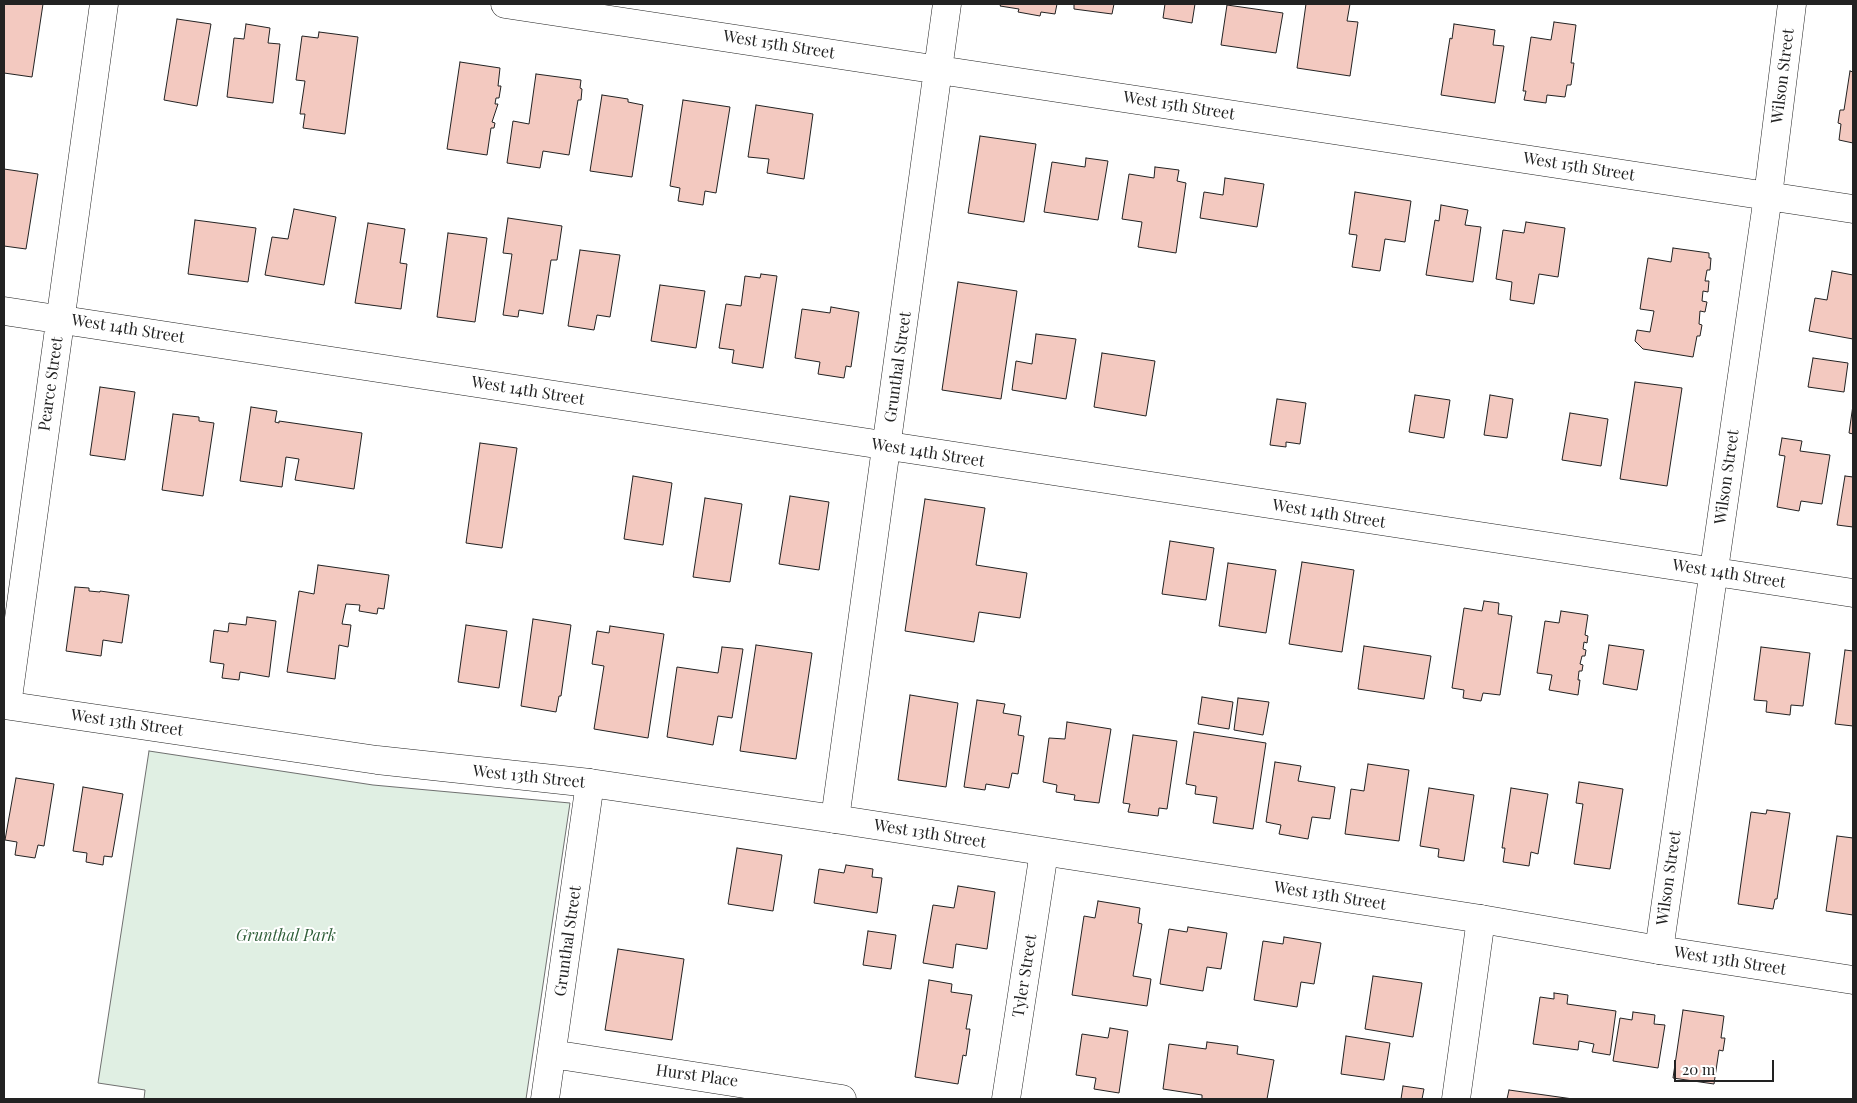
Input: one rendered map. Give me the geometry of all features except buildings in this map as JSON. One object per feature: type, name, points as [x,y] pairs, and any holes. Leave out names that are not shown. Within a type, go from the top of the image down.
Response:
[{"type":"street","name":"Pearce Street","points":[[5,705],[104,4]]},
{"type":"street","name":"West 15th Street","points":[[505,4],[1853,209]]},
{"type":"street","name":"Grunthal Street","points":[[835,819],[947,4]]},
{"type":"street","name":"Wilson Street","points":[[1659,950],[1768,196],[1792,4]]},
{"type":"street","name":"West 14th Street","points":[[4,311],[1853,593]]},
{"type":"street","name":"West 13th Street","points":[[5,705],[377,760],[590,784],[835,819],[1481,919],[1659,950],[1853,980]]},
{"type":"street","name":"Grunthal Street","points":[[546,1099],[590,784]]},
{"type":"street","name":"Tyler Street","points":[[1006,1099],[1044,852]]},
{"type":"street","points":[[1456,1099],[1481,919]]},
{"type":"street","name":"Hurst Place","points":[[552,1054],[842,1099]]},
{"type":"green space","name":"Grunthal Park","points":[[149,751],[373,785],[570,803],[526,1099],[144,1099],[145,1090],[98,1083]]}]
